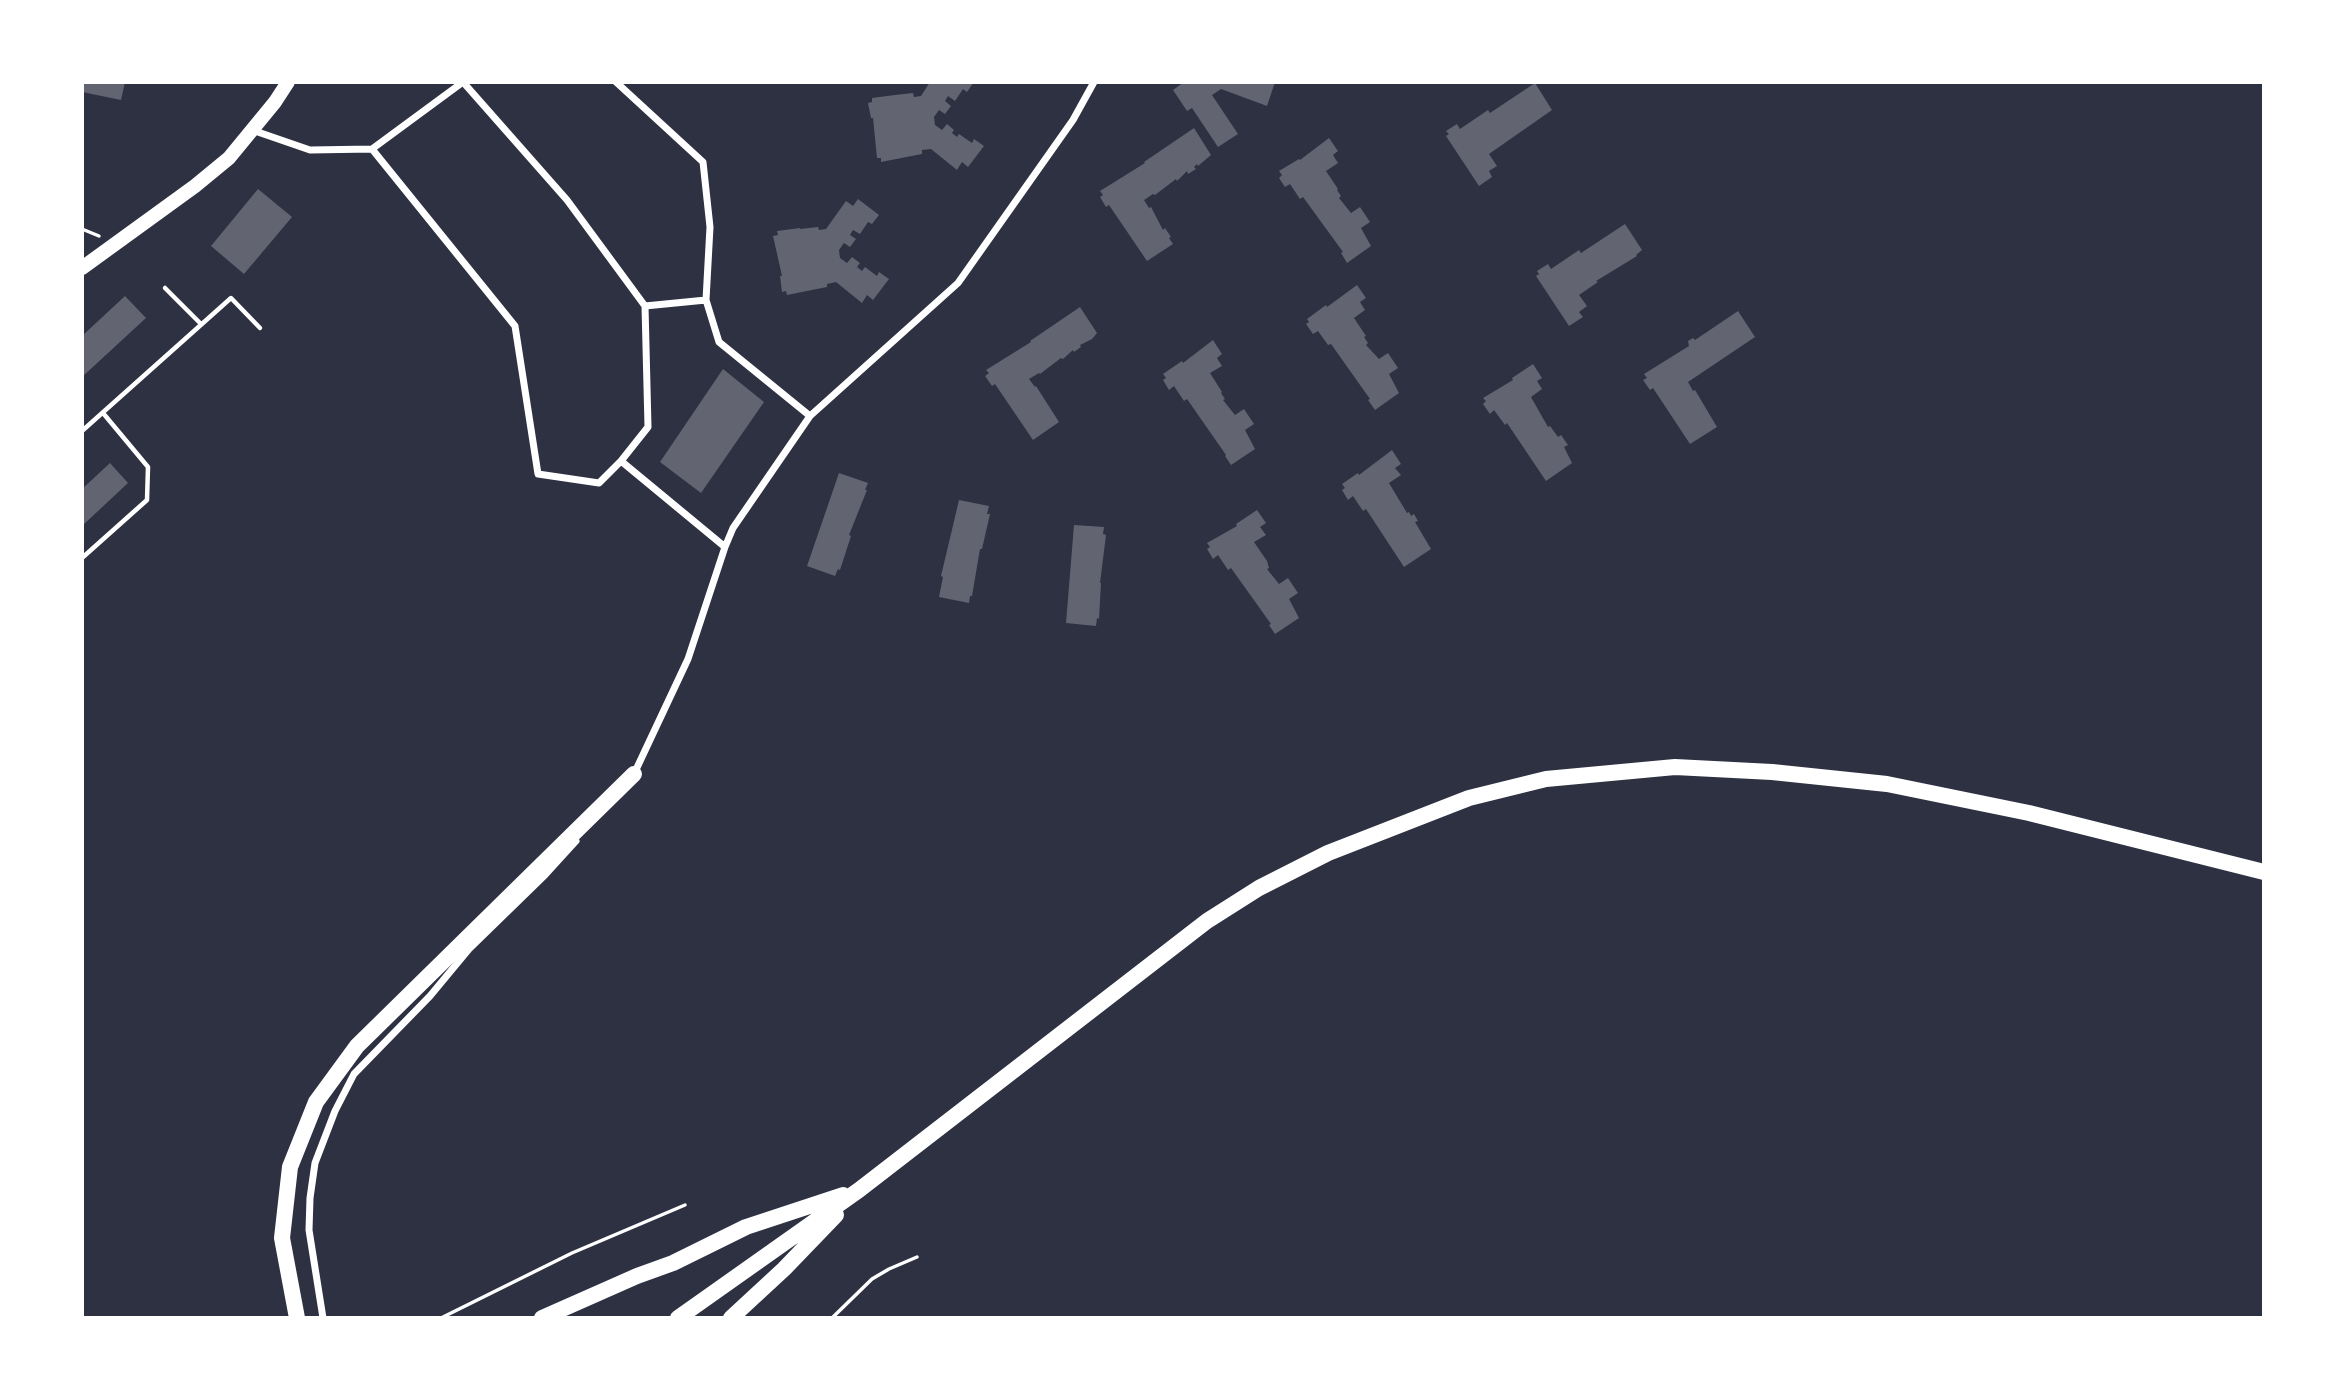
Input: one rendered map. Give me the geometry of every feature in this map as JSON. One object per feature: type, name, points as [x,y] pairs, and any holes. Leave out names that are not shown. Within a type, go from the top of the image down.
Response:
[{"type":"main road","points":[[82,268],[229,158],[288,82]]},
{"type":"main road","points":[[678,1318],[859,1190],[1207,921],[1259,888],[1328,853],[1469,798],[1545,779],[1675,766],[1772,772],[1887,784],[2029,813],[2264,872]]},
{"type":"main road","points":[[298,1318],[282,1238],[290,1167],[316,1102],[357,1046],[634,774]]},
{"type":"main road","points":[[542,1318],[673,1263],[746,1227],[859,1190]]},
{"type":"main road","points":[[731,1318],[800,1253],[859,1190]]},
{"type":"street","points":[[252,130],[310,150],[372,149],[463,82],[567,200],[645,306],[648,428],[599,483],[538,474],[515,326],[372,149]]},
{"type":"street","points":[[617,82],[703,162],[710,227],[706,300],[719,342],[810,416]]},
{"type":"street","points":[[323,1318],[309,1230],[314,1163],[335,1111],[354,1074],[430,996],[469,949],[545,875],[634,774],[688,659],[733,528],[810,416],[958,283],[1073,120],[1094,82]]},
{"type":"street","points":[[645,306],[706,300]]},
{"type":"street","points":[[621,461],[725,547]]},
{"type":"lane","points":[[165,288],[201,324]]},
{"type":"lane","points":[[82,431],[231,298],[260,328]]},
{"type":"lane","points":[[82,558],[147,500],[148,467],[103,413]]},
{"type":"path","points":[[441,1318],[572,1253],[685,1205]]},
{"type":"path","points":[[832,1318],[872,1279],[917,1257]]},
{"type":"building","points":[[82,82],[125,82],[121,100],[82,92]]},
{"type":"building","points":[[930,82],[974,82],[967,92],[963,89],[955,101],[948,96],[945,101],[951,106],[945,114],[939,110],[934,117],[935,125],[942,130],[947,124],[957,137],[959,134],[972,143],[974,139],[984,146],[968,167],[962,162],[957,170],[931,149],[922,150],[922,154],[881,162],[881,158],[877,158],[873,118],[868,103],[872,102],[872,98],[913,93],[914,97],[921,96]]},
{"type":"building","points":[[1184,82],[1275,82],[1267,106],[1221,89],[1212,95],[1238,134],[1218,147],[1192,108],[1187,111],[1173,90]]},
{"type":"building","points":[[1535,83],[1552,110],[1489,154],[1497,166],[1489,171],[1492,177],[1479,186],[1446,136],[1449,134],[1446,131],[1457,124],[1460,129],[1488,110],[1490,113]]},
{"type":"building","points":[[1194,128],[1211,155],[1198,166],[1197,164],[1194,167],[1196,169],[1188,174],[1187,171],[1177,181],[1176,179],[1144,200],[1149,208],[1151,207],[1163,230],[1165,228],[1171,237],[1169,238],[1173,244],[1147,261],[1109,205],[1106,207],[1100,197],[1103,195],[1100,191]]},
{"type":"building","points":[[1329,138],[1338,151],[1333,155],[1338,163],[1326,171],[1338,189],[1341,196],[1339,198],[1351,213],[1360,207],[1370,222],[1361,228],[1371,246],[1347,263],[1341,253],[1343,252],[1303,197],[1300,199],[1290,184],[1285,187],[1279,178],[1282,175],[1279,171],[1300,160]]},
{"type":"building","points":[[258,189],[292,217],[244,274],[211,246]]},
{"type":"building","points":[[858,199],[879,215],[872,224],[868,222],[860,234],[853,230],[850,235],[856,239],[850,247],[844,243],[839,250],[840,258],[847,263],[852,257],[860,263],[857,267],[862,271],[865,267],[877,276],[879,272],[889,279],[873,300],[867,295],[862,303],[836,282],[827,284],[827,287],[787,295],[786,291],[782,292],[782,276],[773,236],[778,235],[777,231],[818,227],[819,230],[826,229],[846,201],[853,206]]},
{"type":"building","points":[[1625,224],[1642,250],[1579,295],[1587,306],[1579,312],[1583,317],[1569,326],[1536,276],[1539,274],[1537,271],[1548,264],[1551,269],[1579,250],[1581,253]]},
{"type":"building","points":[[1357,285],[1366,298],[1360,302],[1365,310],[1354,318],[1366,336],[1366,345],[1379,359],[1388,353],[1398,368],[1389,374],[1399,393],[1375,410],[1331,344],[1328,345],[1318,331],[1313,334],[1306,324],[1309,322],[1307,319]]},
{"type":"building","points":[[125,296],[146,318],[82,377],[82,336]]},
{"type":"building","points":[[1080,307],[1097,333],[1074,352],[1073,350],[1029,379],[1059,422],[1033,440],[995,384],[992,386],[985,376],[989,373],[986,370]]},
{"type":"building","points":[[1738,311],[1755,337],[1688,382],[1717,427],[1690,444],[1653,388],[1650,390],[1643,380],[1647,378],[1644,374],[1689,346],[1688,341],[1693,338],[1695,340]]},
{"type":"building","points":[[1213,340],[1222,354],[1217,358],[1222,366],[1210,373],[1222,392],[1225,399],[1223,400],[1235,415],[1244,409],[1254,424],[1245,430],[1255,449],[1231,465],[1187,399],[1184,401],[1174,386],[1169,390],[1163,380],[1166,378],[1163,374],[1182,361],[1183,363]]},
{"type":"building","points":[[1533,364],[1542,378],[1537,381],[1542,389],[1531,397],[1548,427],[1550,426],[1558,437],[1561,435],[1568,445],[1564,447],[1572,463],[1546,481],[1507,423],[1505,425],[1494,410],[1490,414],[1483,404],[1486,401],[1483,398]]},
{"type":"building","points":[[723,369],[764,402],[701,493],[660,462]]},
{"type":"building","points":[[1392,450],[1401,464],[1395,468],[1401,475],[1389,483],[1407,513],[1411,516],[1414,514],[1418,521],[1415,522],[1431,549],[1404,567],[1366,509],[1363,511],[1353,496],[1348,500],[1342,490],[1345,488],[1342,484],[1358,473],[1359,475]]},
{"type":"building","points":[[110,463],[128,483],[82,526],[82,489]]},
{"type":"building","points":[[839,473],[868,483],[849,535],[851,536],[840,570],[838,569],[835,576],[807,566]]},
{"type":"building","points":[[959,500],[989,506],[987,514],[990,514],[969,603],[939,597],[941,576]]},
{"type":"building","points":[[1257,510],[1266,523],[1260,527],[1266,535],[1254,542],[1267,561],[1267,569],[1279,584],[1288,578],[1298,593],[1289,599],[1299,618],[1275,634],[1269,625],[1271,624],[1231,568],[1228,570],[1218,555],[1213,559],[1207,549],[1210,547],[1207,543],[1237,526],[1236,524]]},
{"type":"building","points":[[1074,525],[1104,527],[1103,534],[1106,535],[1099,619],[1097,618],[1096,626],[1066,623]]}]
